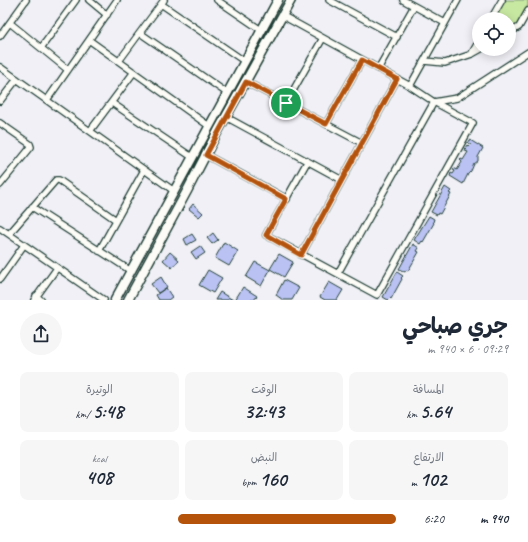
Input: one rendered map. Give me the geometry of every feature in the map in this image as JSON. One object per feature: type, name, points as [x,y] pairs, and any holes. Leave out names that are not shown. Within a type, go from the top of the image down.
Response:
[{"type":"street","points":[[0,36],[26,0]]},
{"type":"street","points":[[41,48],[76,0]]},
{"type":"street","points":[[89,0],[107,15]]},
{"type":"street","points":[[47,100],[117,0]]},
{"type":"street","points":[[217,0],[261,30]]},
{"type":"street","points":[[115,300],[278,0]]},
{"type":"street","points":[[128,300],[291,0]]},
{"type":"street","points":[[403,0],[445,23]]},
{"type":"street","points":[[410,86],[458,0]]},
{"type":"street","points":[[495,12],[502,0]]},
{"type":"street","points":[[333,1],[397,37]]},
{"type":"street","points":[[119,61],[163,2],[244,61]]},
{"type":"street","points":[[378,69],[414,6]]},
{"type":"street","points":[[516,29],[519,27],[528,11]]},
{"type":"street","points":[[283,16],[410,86],[434,102],[473,123],[377,295],[266,235],[307,162]]},
{"type":"street","points":[[10,23],[68,70]]},
{"type":"street","points":[[140,33],[227,93]]},
{"type":"street","points":[[286,103],[323,38]]},
{"type":"street","points":[[89,40],[209,126]]},
{"type":"street","points":[[434,102],[457,98],[528,52]]},
{"type":"street","points":[[424,61],[445,62],[472,54]]},
{"type":"street","points":[[326,124],[362,60]]},
{"type":"street","points":[[0,67],[174,191],[181,193],[187,191]]},
{"type":"street","points":[[90,131],[134,72]]},
{"type":"street","points":[[0,101],[17,79]]},
{"type":"street","points":[[301,255],[397,79]]},
{"type":"street","points":[[246,82],[362,144]]},
{"type":"street","points":[[112,102],[192,158]]},
{"type":"street","points":[[338,273],[434,102]]},
{"type":"street","points":[[226,118],[342,180]]},
{"type":"street","points":[[0,123],[30,144],[31,147],[0,185]]},
{"type":"street","points":[[206,155],[286,199]]},
{"type":"street","points":[[100,251],[144,170]]},
{"type":"street","points":[[9,234],[56,180],[59,180],[116,220]]},
{"type":"street","points":[[32,207],[131,271]]},
{"type":"street","points":[[0,228],[104,300]]},
{"type":"street","points":[[0,279],[24,245]]},
{"type":"street","points":[[37,299],[57,268]]},
{"type":"green space","points":[[504,0],[528,0],[525,14],[516,26],[516,12],[497,12]]},
{"type":"building","points":[[470,140],[483,148],[478,157],[478,161],[474,164],[463,184],[450,176],[451,173],[453,174],[455,171],[453,170],[454,168],[457,170],[462,162],[460,160],[463,160],[468,152],[465,151],[465,148],[467,145],[469,147],[471,145],[468,143]]},
{"type":"building","points":[[445,187],[451,191],[449,193],[451,194],[440,214],[438,213],[437,215],[431,212]]},
{"type":"building","points":[[193,204],[203,213],[199,217],[189,209]]},
{"type":"building","points":[[429,216],[434,219],[434,223],[423,242],[422,241],[420,244],[414,240]]},
{"type":"building","points":[[213,233],[218,240],[212,244],[207,238]]},
{"type":"building","points":[[192,234],[196,240],[187,245],[184,239]]},
{"type":"building","points":[[224,242],[238,251],[229,266],[215,258]]},
{"type":"building","points":[[413,244],[419,248],[417,251],[419,252],[408,271],[406,270],[405,272],[399,269]]},
{"type":"building","points":[[200,246],[205,253],[196,259],[191,252]]},
{"type":"building","points":[[170,252],[179,260],[172,268],[163,260]]},
{"type":"building","points":[[279,254],[293,262],[284,277],[270,269]]},
{"type":"building","points":[[255,262],[270,270],[261,286],[246,277]]},
{"type":"building","points":[[208,270],[222,278],[213,293],[199,285]]},
{"type":"building","points":[[397,272],[403,276],[391,299],[390,298],[388,300],[383,297]]},
{"type":"building","points":[[161,277],[167,287],[158,293],[151,284]]},
{"type":"building","points":[[284,280],[299,288],[292,300],[283,300],[276,295]]},
{"type":"building","points":[[329,282],[343,290],[337,300],[325,300],[320,297]]},
{"type":"building","points":[[243,287],[257,296],[254,300],[235,300]]},
{"type":"building","points":[[166,288],[172,297],[168,300],[159,300],[156,295]]},
{"type":"building","points":[[220,292],[233,300],[215,300]]},
{"type":"route","points":[[362,60],[397,79],[301,255],[266,235],[286,199],[206,155],[246,82],[286,103],[326,124],[362,60]]}]
